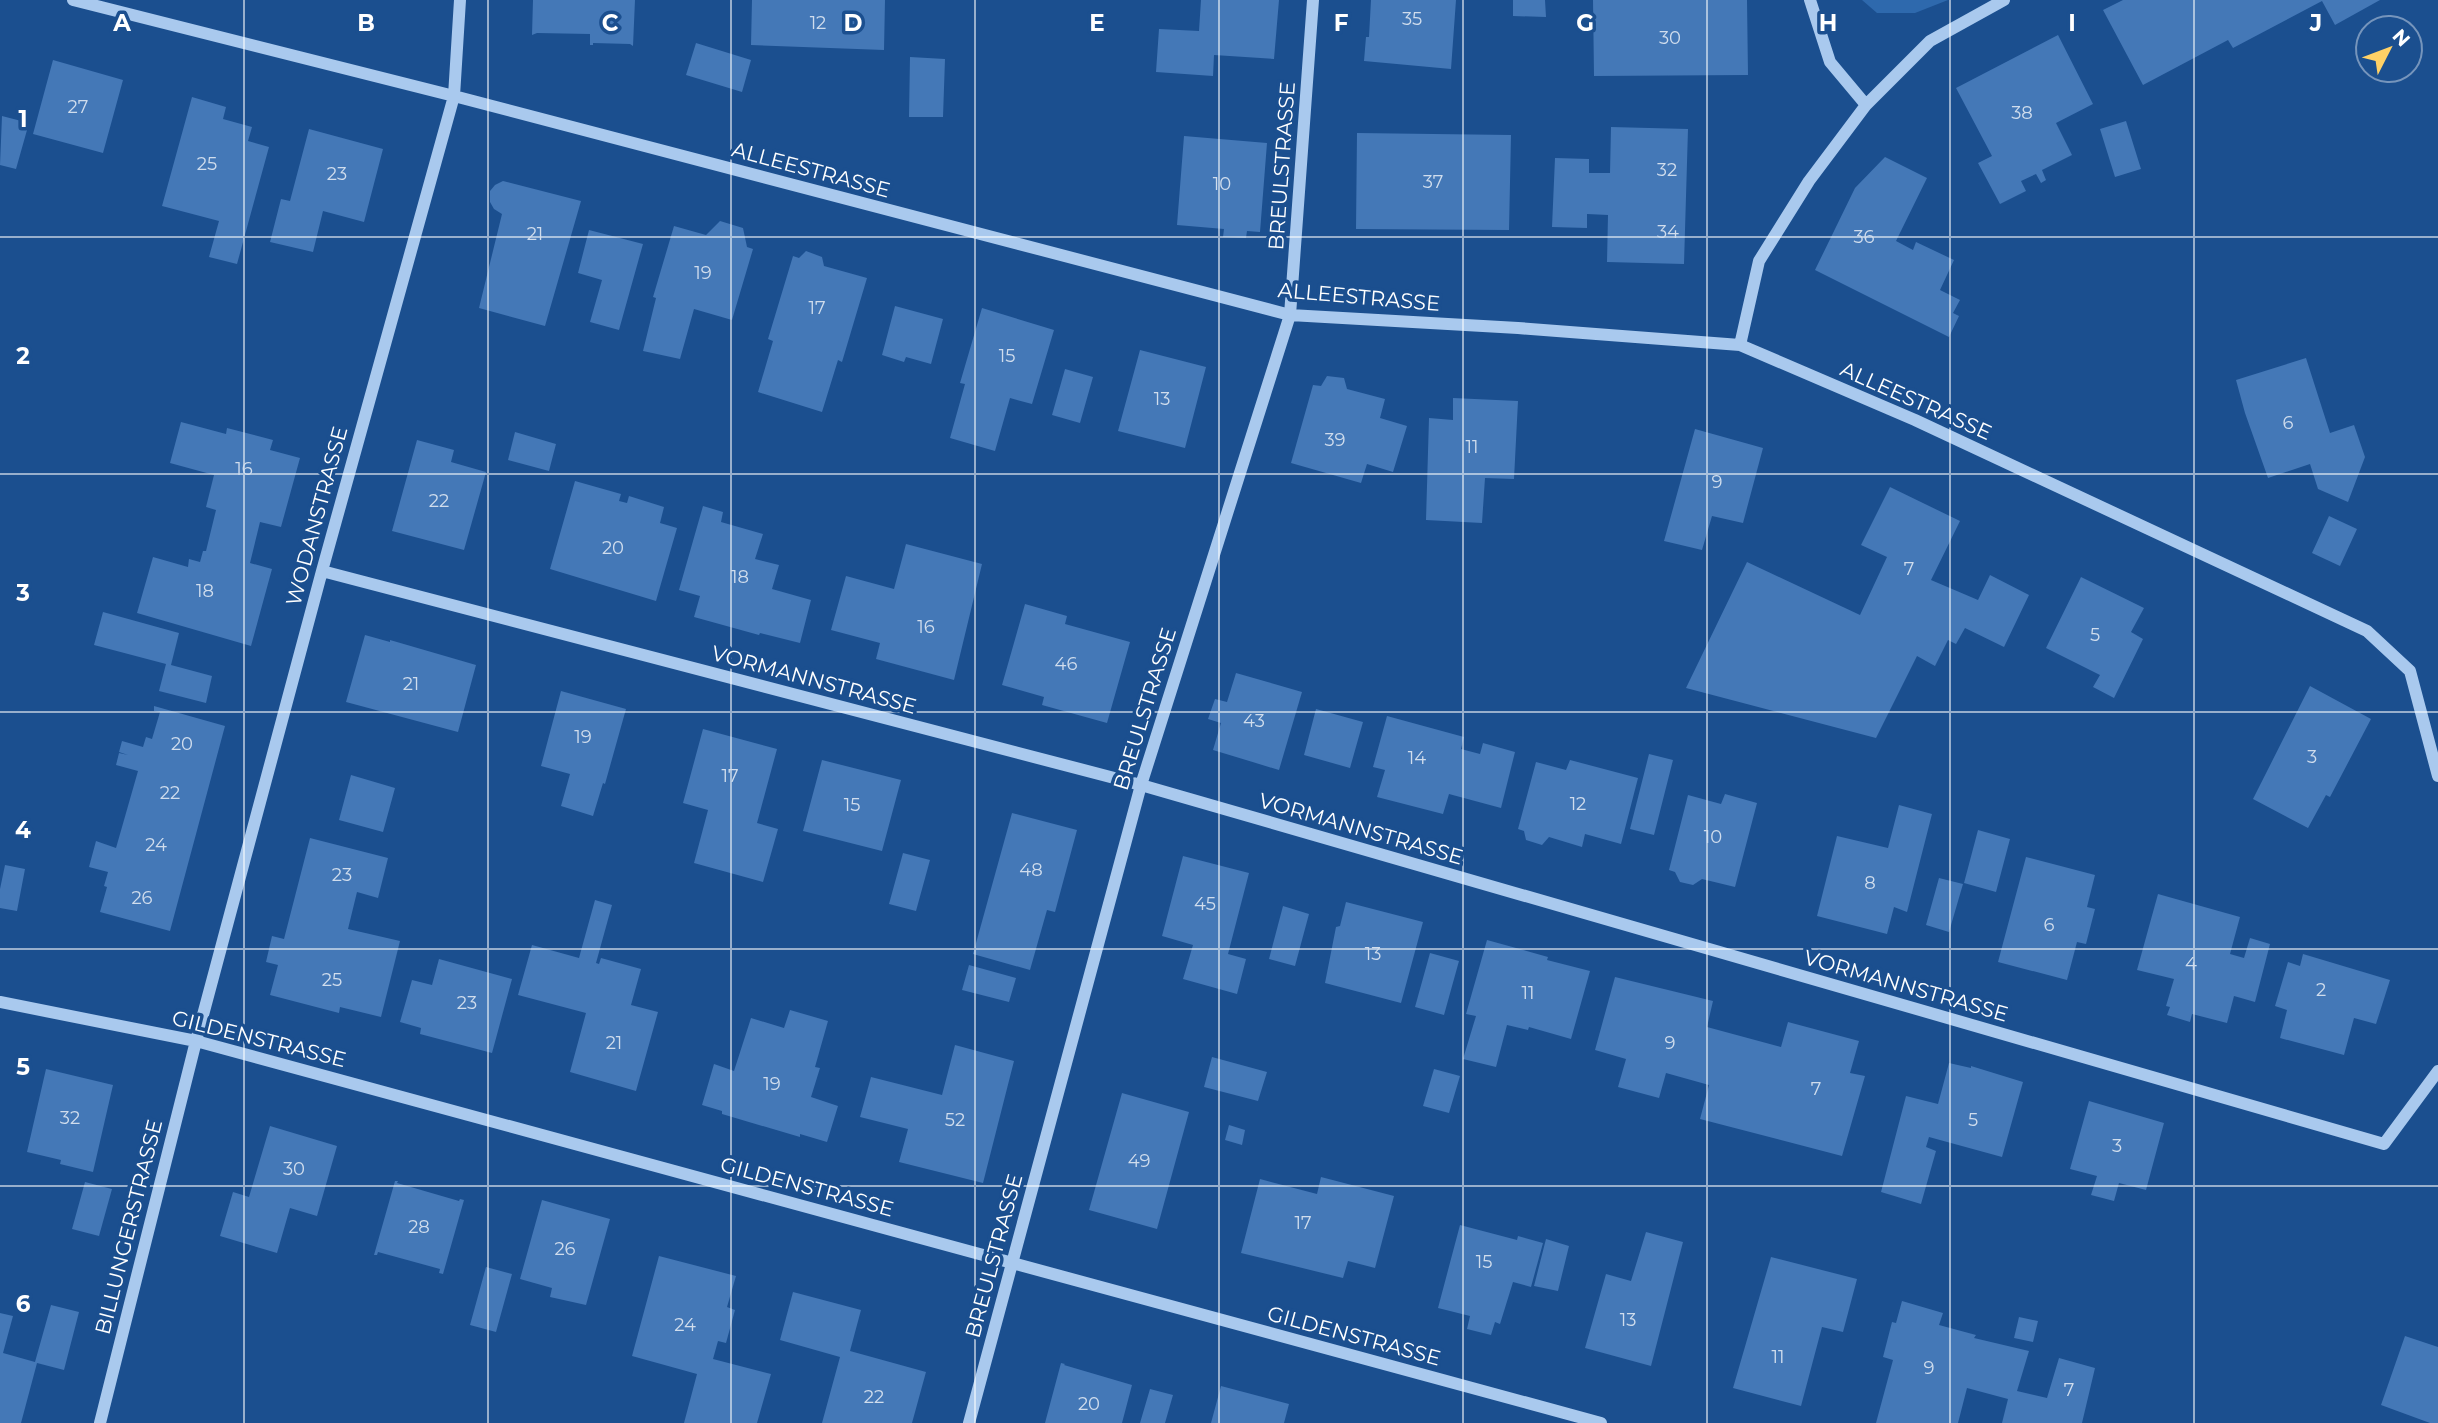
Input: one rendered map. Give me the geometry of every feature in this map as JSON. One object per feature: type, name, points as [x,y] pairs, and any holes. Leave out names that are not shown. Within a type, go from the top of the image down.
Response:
[{"type":"street","name":"ALLEESTRASSE","points":[[73,0],[454,96],[1290,315],[1518,328],[1740,345],[1914,419],[2367,631],[2410,671],[2438,776]]},
{"type":"street","name":"WODANSTRASSE","points":[[196,1041],[322,571],[454,96],[460,0]]},
{"type":"street","name":"BREULSTRASSE","points":[[969,1423],[1140,785],[1290,315],[1313,0]]},
{"type":"street","points":[[1810,0],[1830,62],[1866,105]]},
{"type":"street","points":[[1740,345],[1759,261],[1808,181],[1866,105],[1930,41],[2004,0]]},
{"type":"street","name":"VORMANNSTRASSE","points":[[322,571],[1140,785],[2384,1144],[2438,1070]]},
{"type":"street","name":"GILDENSTRASSE","points":[[0,1002],[196,1041],[1601,1423]]},
{"type":"street","name":"BILLUNGERSTRASSE","points":[[100,1423],[196,1041]]},
{"type":"shaded area","points":[[1862,0],[1948,0],[1915,13],[1877,13]]},
{"type":"building","points":[[533,0],[635,0],[633,46],[590,45],[590,34],[532,35]]},
{"type":"building","points":[[752,0],[885,0],[884,50],[751,45]]},
{"type":"building","points":[[1201,0],[1279,0],[1274,59],[1214,55],[1213,76],[1156,72],[1159,29],[1199,31]]},
{"type":"building","points":[[1371,0],[1456,0],[1451,69],[1364,61],[1366,37],[1369,37]]},
{"type":"building","points":[[1513,0],[1545,0],[1546,17],[1513,16]]},
{"type":"building","points":[[1593,0],[1747,0],[1748,75],[1594,76]]},
{"type":"building","points":[[2123,0],[2380,0],[2335,25],[2322,1],[2233,48],[2228,40],[2143,85],[2103,10]]},
{"type":"building","points":[[2058,35],[2093,104],[2056,123],[2072,155],[2042,170],[2046,180],[2041,183],[2036,174],[2021,181],[2026,191],[2000,204],[1978,163],[1992,156],[1956,88]]},
{"type":"building","points":[[696,43],[751,60],[742,92],[686,75]]},
{"type":"building","points":[[910,57],[945,59],[943,117],[909,117]]},
{"type":"building","points":[[53,60],[123,80],[103,153],[33,134]]},
{"type":"building","points":[[192,97],[226,107],[223,119],[252,127],[248,141],[269,147],[237,264],[209,257],[219,221],[162,206]]},
{"type":"building","points":[[2,116],[29,123],[16,169],[0,165]]},
{"type":"building","points":[[2126,121],[2141,169],[2115,177],[2100,129]]},
{"type":"building","points":[[1611,127],[1688,129],[1684,264],[1607,262],[1608,215],[1587,214],[1587,228],[1552,227],[1555,158],[1589,159],[1589,173],[1610,173]]},
{"type":"building","points":[[309,129],[383,149],[364,222],[323,211],[313,252],[270,242],[281,199],[290,201]]},
{"type":"building","points":[[1357,133],[1511,135],[1509,230],[1356,229]]},
{"type":"building","points":[[1184,136],[1267,143],[1260,232],[1247,231],[1246,238],[1223,237],[1224,229],[1177,225]]},
{"type":"building","points":[[1885,157],[1927,178],[1896,241],[1913,250],[1916,242],[1954,260],[1940,290],[1960,300],[1953,313],[1959,316],[1949,337],[1815,270],[1855,188]]},
{"type":"building","points":[[503,181],[581,201],[545,326],[479,308],[502,214],[494,209],[490,202],[490,191]]},
{"type":"building","points":[[720,221],[743,228],[747,247],[753,249],[732,320],[694,309],[680,359],[643,351],[656,298],[653,297],[674,226],[706,235]]},
{"type":"building","points":[[589,230],[643,244],[619,330],[590,322],[602,280],[578,273]]},
{"type":"building","points":[[806,251],[822,257],[824,266],[867,278],[842,362],[838,360],[822,412],[758,392],[773,341],[768,339],[793,256],[799,258]]},
{"type":"building","points":[[895,306],[943,319],[931,364],[906,357],[904,362],[882,355]]},
{"type":"building","points":[[982,308],[1054,330],[1032,404],[1010,398],[995,451],[950,438],[965,384],[960,383]]},
{"type":"building","points":[[1140,350],[1206,367],[1185,448],[1118,431]]},
{"type":"building","points":[[2306,358],[2330,433],[2354,425],[2365,457],[2348,502],[2318,489],[2310,464],[2268,478],[2245,413],[2236,380]]},
{"type":"building","points":[[1065,369],[1093,377],[1080,423],[1052,415]]},
{"type":"building","points":[[1327,376],[1344,378],[1347,389],[1385,399],[1380,418],[1407,426],[1393,472],[1367,464],[1361,483],[1291,463],[1313,385],[1321,386]]},
{"type":"building","points":[[1453,398],[1518,401],[1514,479],[1485,478],[1482,523],[1426,520],[1429,418],[1453,420]]},
{"type":"building","points":[[181,422],[226,434],[227,428],[273,440],[270,450],[300,458],[281,527],[260,522],[250,563],[272,569],[251,646],[137,613],[153,557],[188,567],[189,559],[200,562],[203,551],[206,551],[216,510],[206,507],[214,475],[170,463]]},
{"type":"building","points":[[1695,429],[1763,448],[1743,523],[1712,516],[1702,550],[1664,541]]},
{"type":"building","points":[[515,432],[556,444],[549,471],[508,460]]},
{"type":"building","points":[[417,440],[454,450],[451,462],[486,472],[464,550],[392,531]]},
{"type":"building","points":[[575,481],[621,494],[619,501],[627,503],[629,496],[664,507],[660,523],[677,528],[656,601],[550,569]]},
{"type":"building","points":[[1890,487],[1960,521],[1931,580],[1978,600],[1990,575],[2029,595],[2004,647],[1965,628],[1956,644],[1948,640],[1935,666],[1917,656],[1876,738],[1686,688],[1747,562],[1860,615],[1887,557],[1861,545]]},
{"type":"building","points":[[703,506],[723,512],[721,522],[763,534],[755,559],[779,565],[772,589],[811,600],[800,643],[694,617],[700,596],[679,590]]},
{"type":"building","points":[[2329,516],[2357,529],[2340,566],[2312,553]]},
{"type":"building","points":[[906,544],[982,564],[954,680],[876,659],[880,643],[831,630],[846,576],[894,589]]},
{"type":"building","points":[[2081,577],[2144,608],[2131,632],[2143,639],[2114,698],[2093,687],[2100,675],[2046,648]]},
{"type":"building","points":[[1025,604],[1067,616],[1065,624],[1130,642],[1107,723],[1042,705],[1044,697],[1002,685]]},
{"type":"building","points":[[103,612],[179,633],[171,665],[212,676],[206,703],[159,691],[166,664],[94,645]]},
{"type":"building","points":[[365,635],[476,665],[458,732],[346,702]]},
{"type":"building","points":[[1236,673],[1302,692],[1279,770],[1213,750],[1221,723],[1208,719],[1215,699],[1227,702]]},
{"type":"building","points":[[2310,686],[2371,719],[2330,797],[2326,795],[2308,828],[2253,799]]},
{"type":"building","points":[[561,691],[626,709],[593,816],[561,806],[570,774],[541,766]]},
{"type":"building","points":[[154,706],[225,726],[170,931],[100,912],[108,872],[89,867],[96,841],[116,848],[138,771],[116,765],[119,753],[128,755],[119,752],[122,741],[143,747],[146,737],[152,739],[160,712],[154,711]]},
{"type":"building","points":[[1316,709],[1363,722],[1350,768],[1304,755]]},
{"type":"building","points":[[1387,716],[1464,737],[1461,749],[1480,754],[1483,743],[1515,752],[1501,808],[1449,794],[1443,814],[1377,797],[1385,770],[1373,767]]},
{"type":"building","points":[[703,729],[777,749],[757,823],[778,829],[763,882],[694,863],[708,810],[683,803]]},
{"type":"building","points":[[1649,754],[1673,760],[1654,835],[1630,829]]},
{"type":"building","points":[[822,760],[901,780],[882,851],[803,831]]},
{"type":"building","points":[[1570,760],[1638,778],[1621,844],[1585,834],[1582,847],[1549,837],[1542,845],[1526,840],[1524,831],[1518,829],[1536,762],[1566,770]]},
{"type":"building","points":[[351,775],[395,788],[383,832],[339,820]]},
{"type":"building","points":[[1725,794],[1757,803],[1735,887],[1702,879],[1693,885],[1680,882],[1675,872],[1669,870],[1688,795],[1721,804]]},
{"type":"building","points":[[1899,805],[1932,814],[1907,912],[1894,907],[1887,934],[1817,916],[1837,836],[1888,848]]},
{"type":"building","points":[[1012,813],[1077,830],[1055,912],[1047,910],[1030,970],[973,954]]},
{"type":"building","points":[[1978,830],[2010,839],[1996,892],[1964,883]]},
{"type":"building","points":[[310,838],[388,858],[378,898],[357,892],[348,929],[400,941],[381,1017],[340,1007],[339,1013],[270,995],[278,965],[266,962],[272,936],[284,939]]},
{"type":"building","points":[[903,853],[930,860],[916,911],[889,904]]},
{"type":"building","points":[[1183,856],[1249,873],[1228,954],[1246,959],[1237,994],[1183,979],[1193,945],[1162,936]]},
{"type":"building","points":[[2026,857],[2095,875],[2087,907],[2095,909],[2086,944],[2077,942],[2067,980],[1998,962]]},
{"type":"building","points":[[5,865],[25,869],[17,911],[0,908],[0,889]]},
{"type":"building","points":[[1939,878],[1963,884],[1949,932],[1926,925]]},
{"type":"building","points":[[2158,894],[2240,917],[2230,954],[2244,958],[2250,938],[2270,944],[2255,1002],[2234,996],[2227,1023],[2192,1014],[2190,1022],[2167,1015],[2170,1007],[2166,1006],[2174,979],[2137,970]]},
{"type":"building","points":[[595,900],[612,905],[596,963],[599,964],[601,958],[641,969],[631,1005],[658,1012],[636,1091],[570,1072],[586,1013],[518,995],[532,945],[579,958]]},
{"type":"building","points":[[1346,902],[1423,922],[1401,1003],[1325,983],[1336,927],[1340,926]]},
{"type":"building","points":[[1283,906],[1309,914],[1295,966],[1269,959]]},
{"type":"building","points":[[1487,940],[1590,971],[1571,1039],[1529,1027],[1528,1030],[1507,1025],[1496,1067],[1463,1059],[1476,1016],[1466,1014]]},
{"type":"building","points":[[1430,953],[1459,961],[1444,1015],[1415,1007]]},
{"type":"building","points":[[2303,954],[2390,980],[2376,1024],[2354,1018],[2344,1055],[2280,1038],[2287,1010],[2275,1006],[2288,962],[2300,966]]},
{"type":"building","points":[[439,959],[512,979],[492,1053],[420,1034],[421,1028],[400,1022],[412,980],[432,985]]},
{"type":"building","points":[[969,965],[1016,978],[1009,1002],[962,990]]},
{"type":"building","points":[[1615,977],[1713,1001],[1707,1027],[1781,1047],[1788,1022],[1859,1041],[1850,1073],[1865,1076],[1842,1156],[1700,1119],[1709,1085],[1666,1073],[1659,1098],[1618,1087],[1626,1059],[1595,1050]]},
{"type":"building","points":[[790,1010],[828,1021],[815,1067],[820,1068],[811,1097],[838,1106],[827,1142],[800,1134],[800,1137],[722,1114],[722,1111],[702,1105],[714,1064],[734,1071],[751,1018],[784,1028]]},
{"type":"building","points":[[955,1045],[1014,1061],[983,1183],[899,1162],[908,1129],[860,1117],[871,1077],[942,1095]]},
{"type":"building","points":[[1212,1057],[1267,1072],[1258,1101],[1204,1087]]},
{"type":"building","points":[[1949,1063],[1971,1066],[2023,1082],[2002,1157],[1929,1137],[1926,1147],[1936,1151],[1921,1204],[1881,1192],[1906,1096],[1938,1104]]},
{"type":"building","points":[[46,1069],[113,1085],[93,1172],[60,1164],[61,1160],[27,1152]]},
{"type":"building","points":[[1434,1069],[1460,1076],[1449,1113],[1423,1106]]},
{"type":"building","points":[[1122,1093],[1189,1112],[1157,1229],[1089,1210]]},
{"type":"building","points":[[2089,1101],[2164,1123],[2146,1190],[2119,1183],[2114,1201],[2091,1195],[2097,1176],[2070,1169]]},
{"type":"building","points":[[1229,1125],[1245,1130],[1242,1145],[1225,1140]]},
{"type":"building","points":[[270,1126],[337,1146],[317,1216],[290,1208],[277,1253],[220,1236],[233,1192],[249,1197]]},
{"type":"building","points":[[1321,1177],[1394,1196],[1375,1268],[1348,1261],[1343,1278],[1241,1253],[1260,1179],[1317,1194]]},
{"type":"building","points":[[395,1181],[459,1201],[464,1200],[443,1274],[439,1273],[440,1269],[378,1252],[374,1255]]},
{"type":"building","points":[[85,1182],[112,1189],[99,1236],[72,1229]]},
{"type":"building","points":[[542,1200],[610,1219],[586,1305],[550,1297],[552,1288],[520,1279]]},
{"type":"building","points":[[1460,1225],[1517,1240],[1518,1236],[1543,1243],[1531,1287],[1513,1282],[1500,1324],[1495,1322],[1491,1335],[1467,1329],[1470,1316],[1438,1308]]},
{"type":"building","points":[[1646,1232],[1683,1242],[1651,1366],[1585,1348],[1606,1274],[1631,1281]]},
{"type":"building","points":[[1546,1239],[1569,1246],[1558,1291],[1534,1286]]},
{"type":"building","points":[[659,1256],[736,1276],[727,1307],[735,1310],[726,1343],[718,1341],[713,1359],[771,1374],[757,1423],[684,1423],[697,1374],[632,1356]]},
{"type":"building","points":[[1771,1257],[1857,1279],[1843,1332],[1822,1327],[1801,1406],[1733,1388]]},
{"type":"building","points":[[486,1267],[512,1274],[496,1332],[470,1325]]},
{"type":"building","points":[[793,1292],[861,1310],[850,1351],[926,1372],[912,1423],[822,1423],[840,1357],[780,1340]]},
{"type":"building","points":[[1902,1301],[1943,1313],[1939,1325],[1976,1335],[1974,1338],[2029,1351],[2017,1391],[2047,1398],[2059,1358],[2095,1368],[2082,1423],[2002,1423],[2008,1399],[1967,1388],[1958,1423],[1876,1423],[1893,1360],[1883,1357],[1892,1322],[1896,1323]]},
{"type":"building","points":[[51,1305],[79,1312],[64,1370],[37,1363],[21,1423],[0,1423],[0,1313],[13,1316],[3,1353],[35,1362]]},
{"type":"building","points":[[2019,1317],[2038,1321],[2033,1342],[2014,1338]]},
{"type":"building","points":[[2405,1336],[2438,1347],[2438,1423],[2430,1423],[2381,1405]]},
{"type":"building","points":[[1061,1363],[1132,1385],[1122,1423],[1045,1423]]},
{"type":"building","points":[[1221,1386],[1289,1404],[1284,1423],[1211,1423]]},
{"type":"building","points":[[1150,1389],[1173,1395],[1165,1423],[1140,1423]]}]
